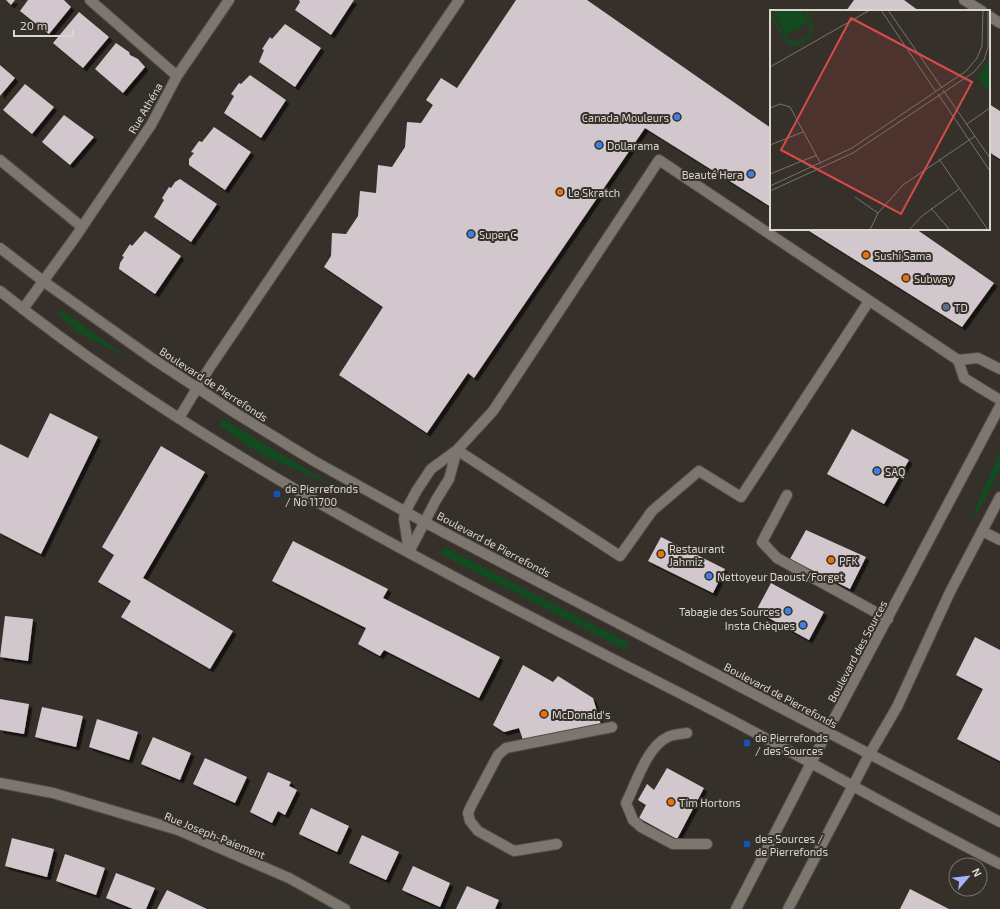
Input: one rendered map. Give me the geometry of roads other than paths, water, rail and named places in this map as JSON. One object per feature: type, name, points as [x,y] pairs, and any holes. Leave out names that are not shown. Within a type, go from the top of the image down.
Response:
[{"type":"main road","points":[[90,0],[178,76]]},
{"type":"main road","name":"Rue Athéna","points":[[23,310],[82,227],[151,125],[178,76],[229,0]]},
{"type":"main road","points":[[180,418],[198,388],[459,0]]},
{"type":"main road","points":[[964,0],[980,10]]},
{"type":"main road","points":[[990,17],[1000,22]]},
{"type":"main road","points":[[0,160],[82,227]]},
{"type":"main road","points":[[409,552],[404,524],[406,512],[431,469],[457,450],[493,411],[659,160],[958,360],[964,378],[1000,400]]},
{"type":"main road","name":"Boulevard de Pierrefonds","points":[[0,248],[128,342],[314,461],[424,522],[1000,822]]},
{"type":"main road","points":[[0,292],[23,310],[180,418],[301,492],[409,552],[812,763],[1000,864]]},
{"type":"main road","points":[[457,450],[620,556],[652,511],[699,471],[741,497],[869,301]]},
{"type":"main road","points":[[958,360],[978,358],[1000,370]]},
{"type":"main road","name":"Boulevard des Sources","points":[[736,909],[827,732],[1000,406]]},
{"type":"main road","points":[[409,552],[424,522],[449,479],[457,450]]},
{"type":"main road","points":[[787,495],[762,542],[777,558],[888,619]]},
{"type":"main road","points":[[788,909],[869,755],[900,700],[950,592],[1000,498]]},
{"type":"main road","points":[[982,531],[1000,540]]},
{"type":"main road","points":[[557,844],[514,851],[478,831],[470,821],[468,813],[498,755],[506,748],[612,727]]},
{"type":"main road","points":[[687,733],[669,736],[659,742],[651,752],[626,803],[633,820],[641,827],[673,844],[707,844]]},
{"type":"main road","name":"Rue Joseph-Paiement","points":[[0,783],[53,794],[178,830],[289,878],[345,909]]},
{"type":"place","name":"Canada Mouleurs","points":[[677,117]]},
{"type":"place","name":"Dollarama","points":[[599,145]]},
{"type":"place","name":"Beauté Hera","points":[[751,174]]},
{"type":"place","name":"Le Skratch","points":[[560,192]]},
{"type":"place","name":"Super C","points":[[471,234]]},
{"type":"place","name":"Sushi Sama","points":[[866,255]]},
{"type":"place","name":"Subway","points":[[906,278]]},
{"type":"place","name":"TD","points":[[946,307]]},
{"type":"place","name":"SAQ","points":[[877,471]]},
{"type":"place","name":"de Pierrefonds / No 11700","points":[[277,494]]},
{"type":"place","name":"Restaurant Jahmiz","points":[[661,554]]},
{"type":"place","name":"PFK","points":[[831,560]]},
{"type":"place","name":"Nettoyeur Daoust/Forget","points":[[709,576]]},
{"type":"place","name":"Tabagie des Sources","points":[[788,611]]},
{"type":"place","name":"Insta Chèques","points":[[803,625]]},
{"type":"place","name":"McDonald's","points":[[544,714]]},
{"type":"place","name":"de Pierrefonds / des Sources","points":[[747,743]]},
{"type":"place","name":"Tim Hortons","points":[[671,802]]},
{"type":"place","name":"des Sources / de Pierrefonds","points":[[747,844]]}]
